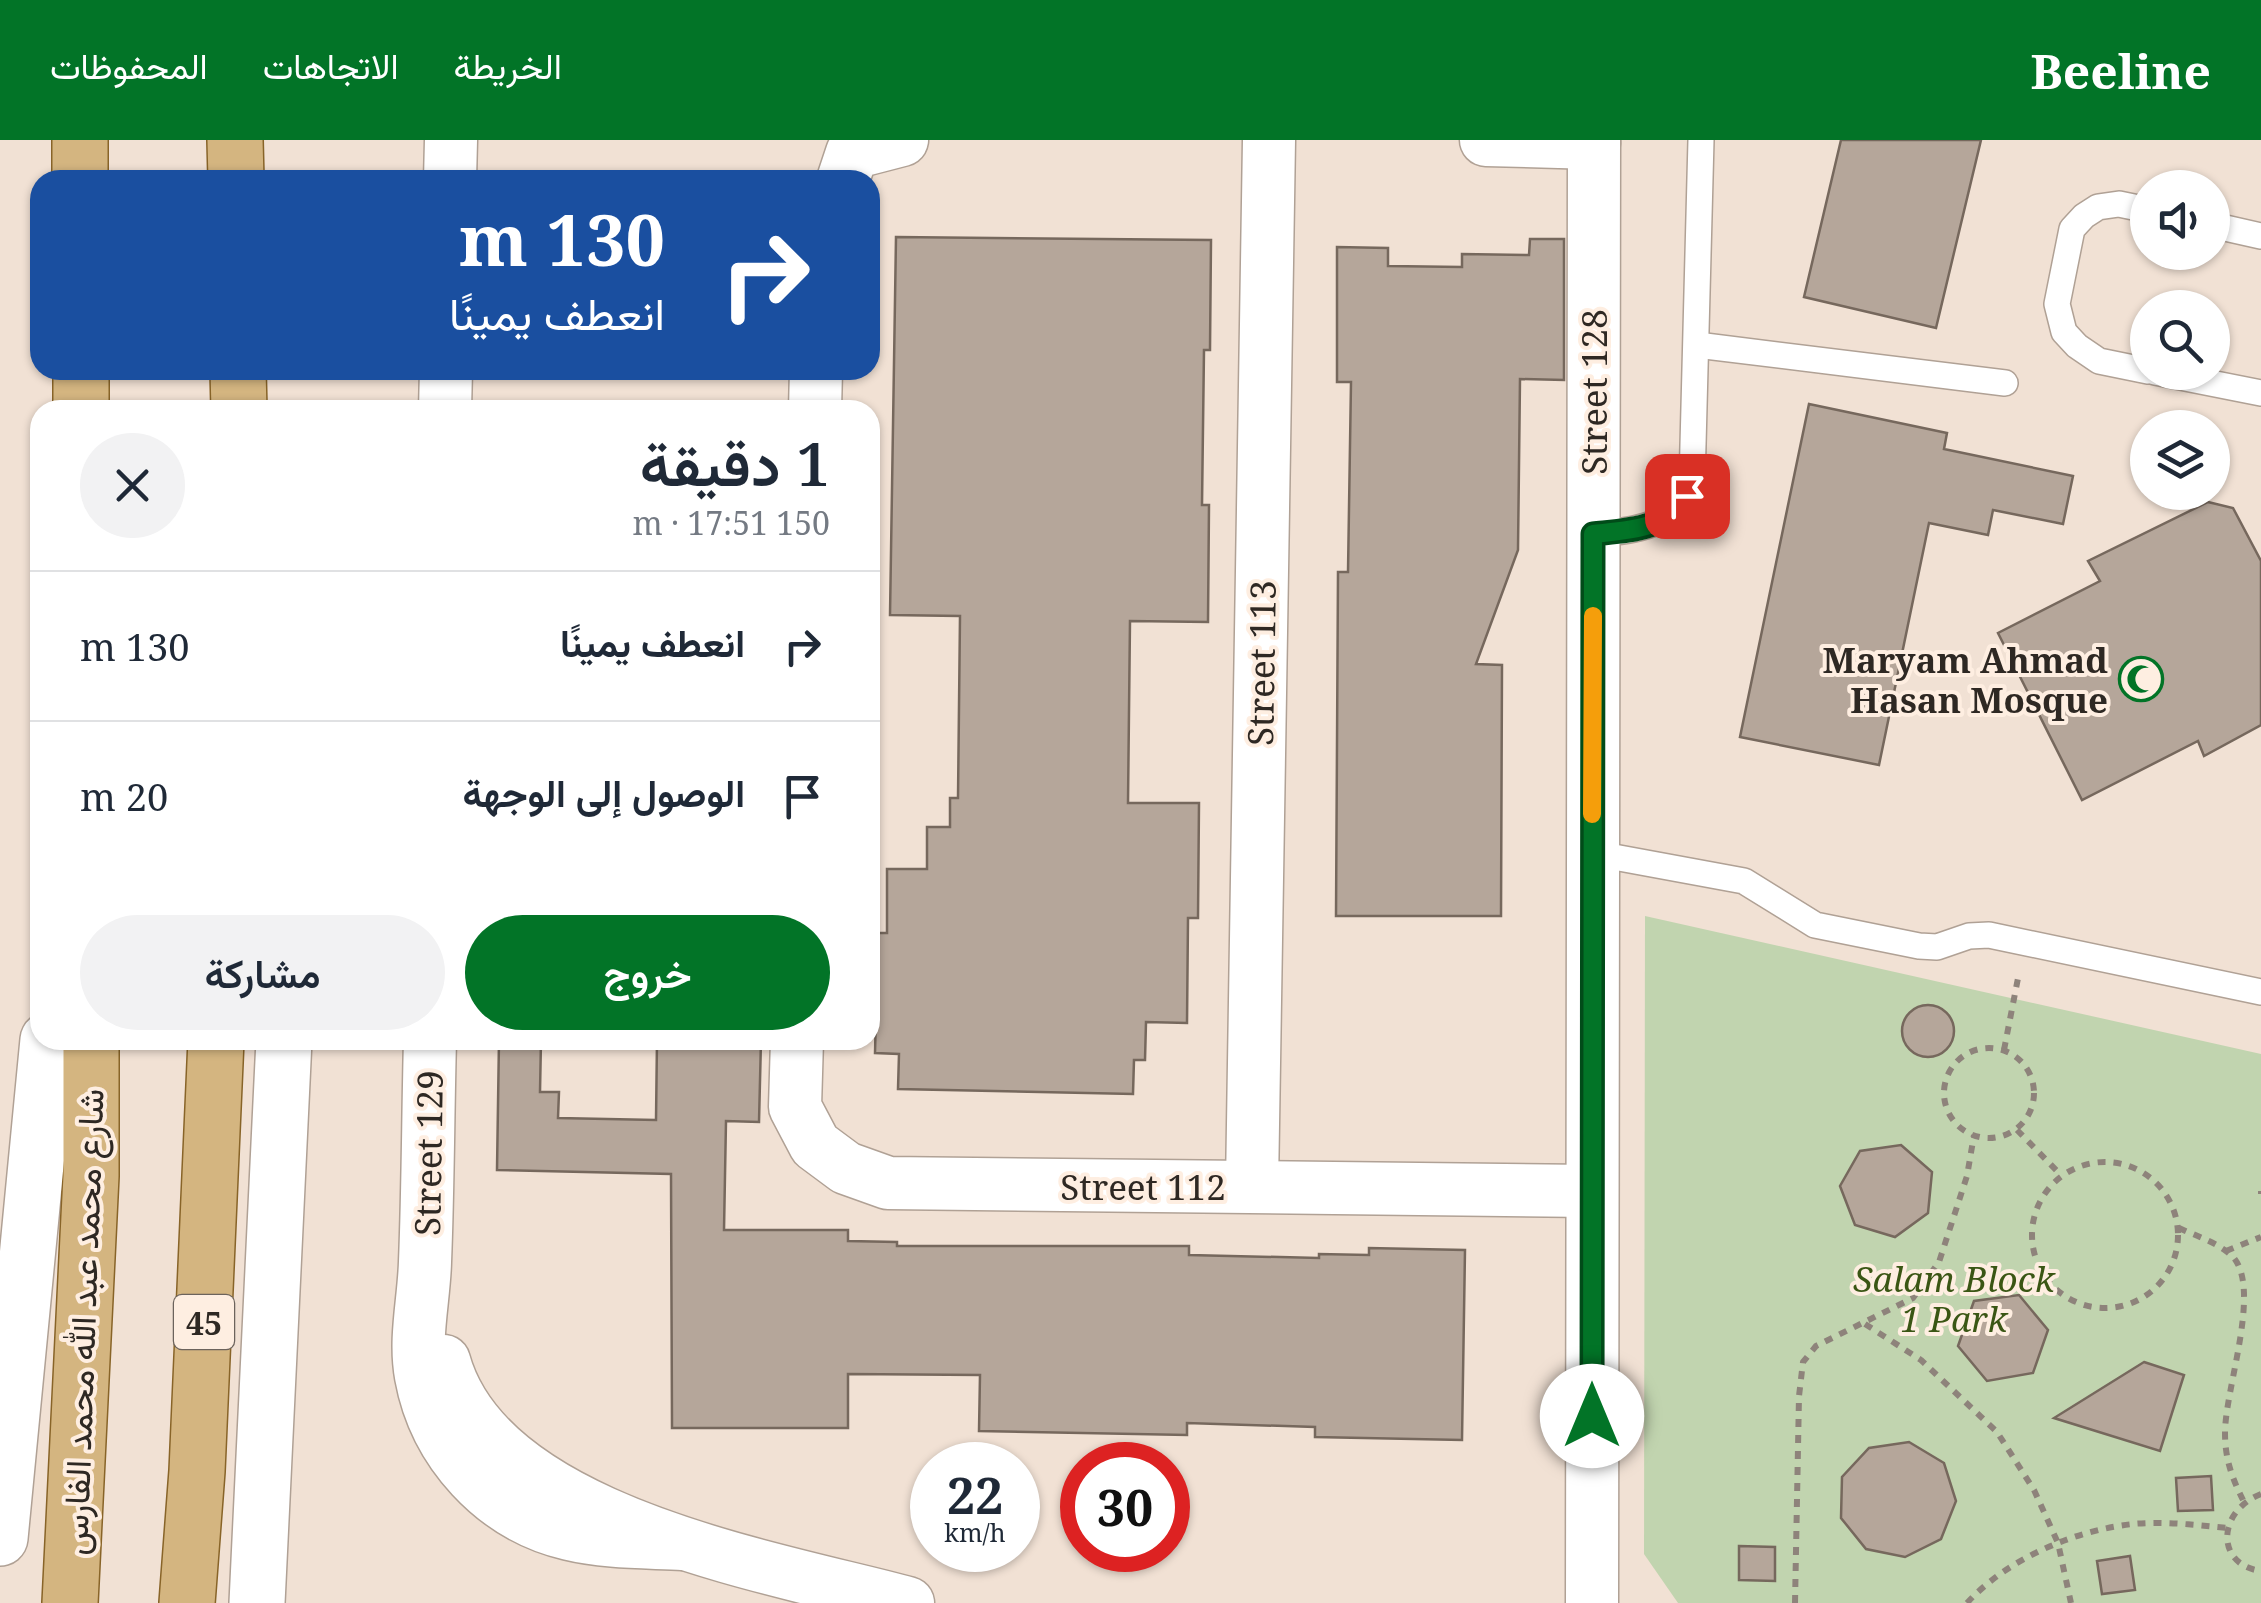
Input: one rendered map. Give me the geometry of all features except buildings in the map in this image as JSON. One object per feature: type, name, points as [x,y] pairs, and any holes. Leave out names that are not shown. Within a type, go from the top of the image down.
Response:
[{"type":"main road","points":[[80,140],[80,170]]},
{"type":"main road","points":[[235,140],[236,170]]},
{"type":"main road","name":"شارع محمد عبد الله محمد الفارس","points":[[70,1603],[91,1176],[91,1050]]},
{"type":"main road","name":"45","points":[[186,1603],[197,1471],[216,1050]]},
{"type":"street","points":[[450,170],[451,140]]},
{"type":"street","points":[[842,158],[902,140]]},
{"type":"street","name":"Street 113","points":[[1252,1186],[1269,140]]},
{"type":"street","points":[[1486,140],[1594,142]]},
{"type":"street","name":"Street 128","points":[[1592,1603],[1594,142]]},
{"type":"street","points":[[0,1538],[47,1050]]},
{"type":"street","points":[[257,1603],[284,1050]]},
{"type":"street","name":"Street 129","points":[[430,1050],[425,1267],[418,1340],[429,1407],[462,1467],[510,1509],[538,1524],[600,1540],[683,1544],[808,1590],[908,1603]]},
{"type":"street","name":"Street 112","points":[[796,1050],[795,1106],[814,1144],[846,1168],[888,1183],[1592,1190]]},
{"type":"lane","points":[[1593,534],[1658,524],[1670,517],[1687,496],[1693,470],[1701,140]]},
{"type":"lane","points":[[2130,206],[2098,207],[2072,229],[2057,304],[2064,332],[2077,346],[2099,362],[2130,368]]},
{"type":"lane","points":[[2230,229],[2261,236]]},
{"type":"lane","points":[[1697,344],[2006,384]]},
{"type":"lane","points":[[2230,388],[2261,394]]},
{"type":"lane","points":[[1592,853],[1744,881],[1815,925],[1919,946],[1989,935],[2261,992]]},
{"type":"path","points":[[2004,1050],[2025,942]]},
{"type":"path","points":[[1983,1048],[2004,1050],[2021,1060],[2032,1077],[2036,1096],[2030,1115],[2017,1130],[2004,1137],[1991,1139],[1958,1128],[1946,1110],[1943,1090],[1950,1070],[1964,1055],[1983,1048]]},
{"type":"path","points":[[2017,1130],[2061,1175]]},
{"type":"path","points":[[1795,1603],[1802,1362],[1816,1346],[1913,1298],[1939,1262],[1967,1176],[1974,1135]]},
{"type":"path","points":[[2110,1160],[2134,1167],[2156,1182],[2172,1202],[2178,1228],[2177,1252],[2166,1276],[2149,1294],[2126,1306],[2100,1308],[2075,1302],[2054,1288],[2038,1267],[2031,1242],[2033,1216],[2043,1193],[2061,1175],[2084,1164],[2110,1160]]},
{"type":"path","points":[[2178,1228],[2234,1258],[2244,1275],[2248,1300],[2225,1434],[2228,1470],[2244,1500]]},
{"type":"path","points":[[2225,1252],[2261,1237]]},
{"type":"path","points":[[1864,1324],[1921,1360],[1998,1432],[2034,1490],[2058,1542],[2070,1603]]},
{"type":"path","points":[[2261,1494],[2244,1500],[2232,1512],[2227,1528],[2228,1545],[2237,1560],[2251,1570],[2261,1571]]},
{"type":"path","points":[[1967,1603],[2003,1574],[2058,1542],[2132,1524],[2227,1528]]},
{"type":"green space","name":"Salam Block 1 Park","points":[[1645,916],[2261,1054],[2261,1603],[1678,1603],[1644,1554]]},
{"type":"slow traffic","points":[[1592,814],[1593,616]]},
{"type":"place","name":"Maryam Ahmad Hasan Mosque","points":[[2141,679]]},
{"type":"route","points":[[1592,1416],[1593,534],[1658,524],[1670,517],[1687,496]]}]
